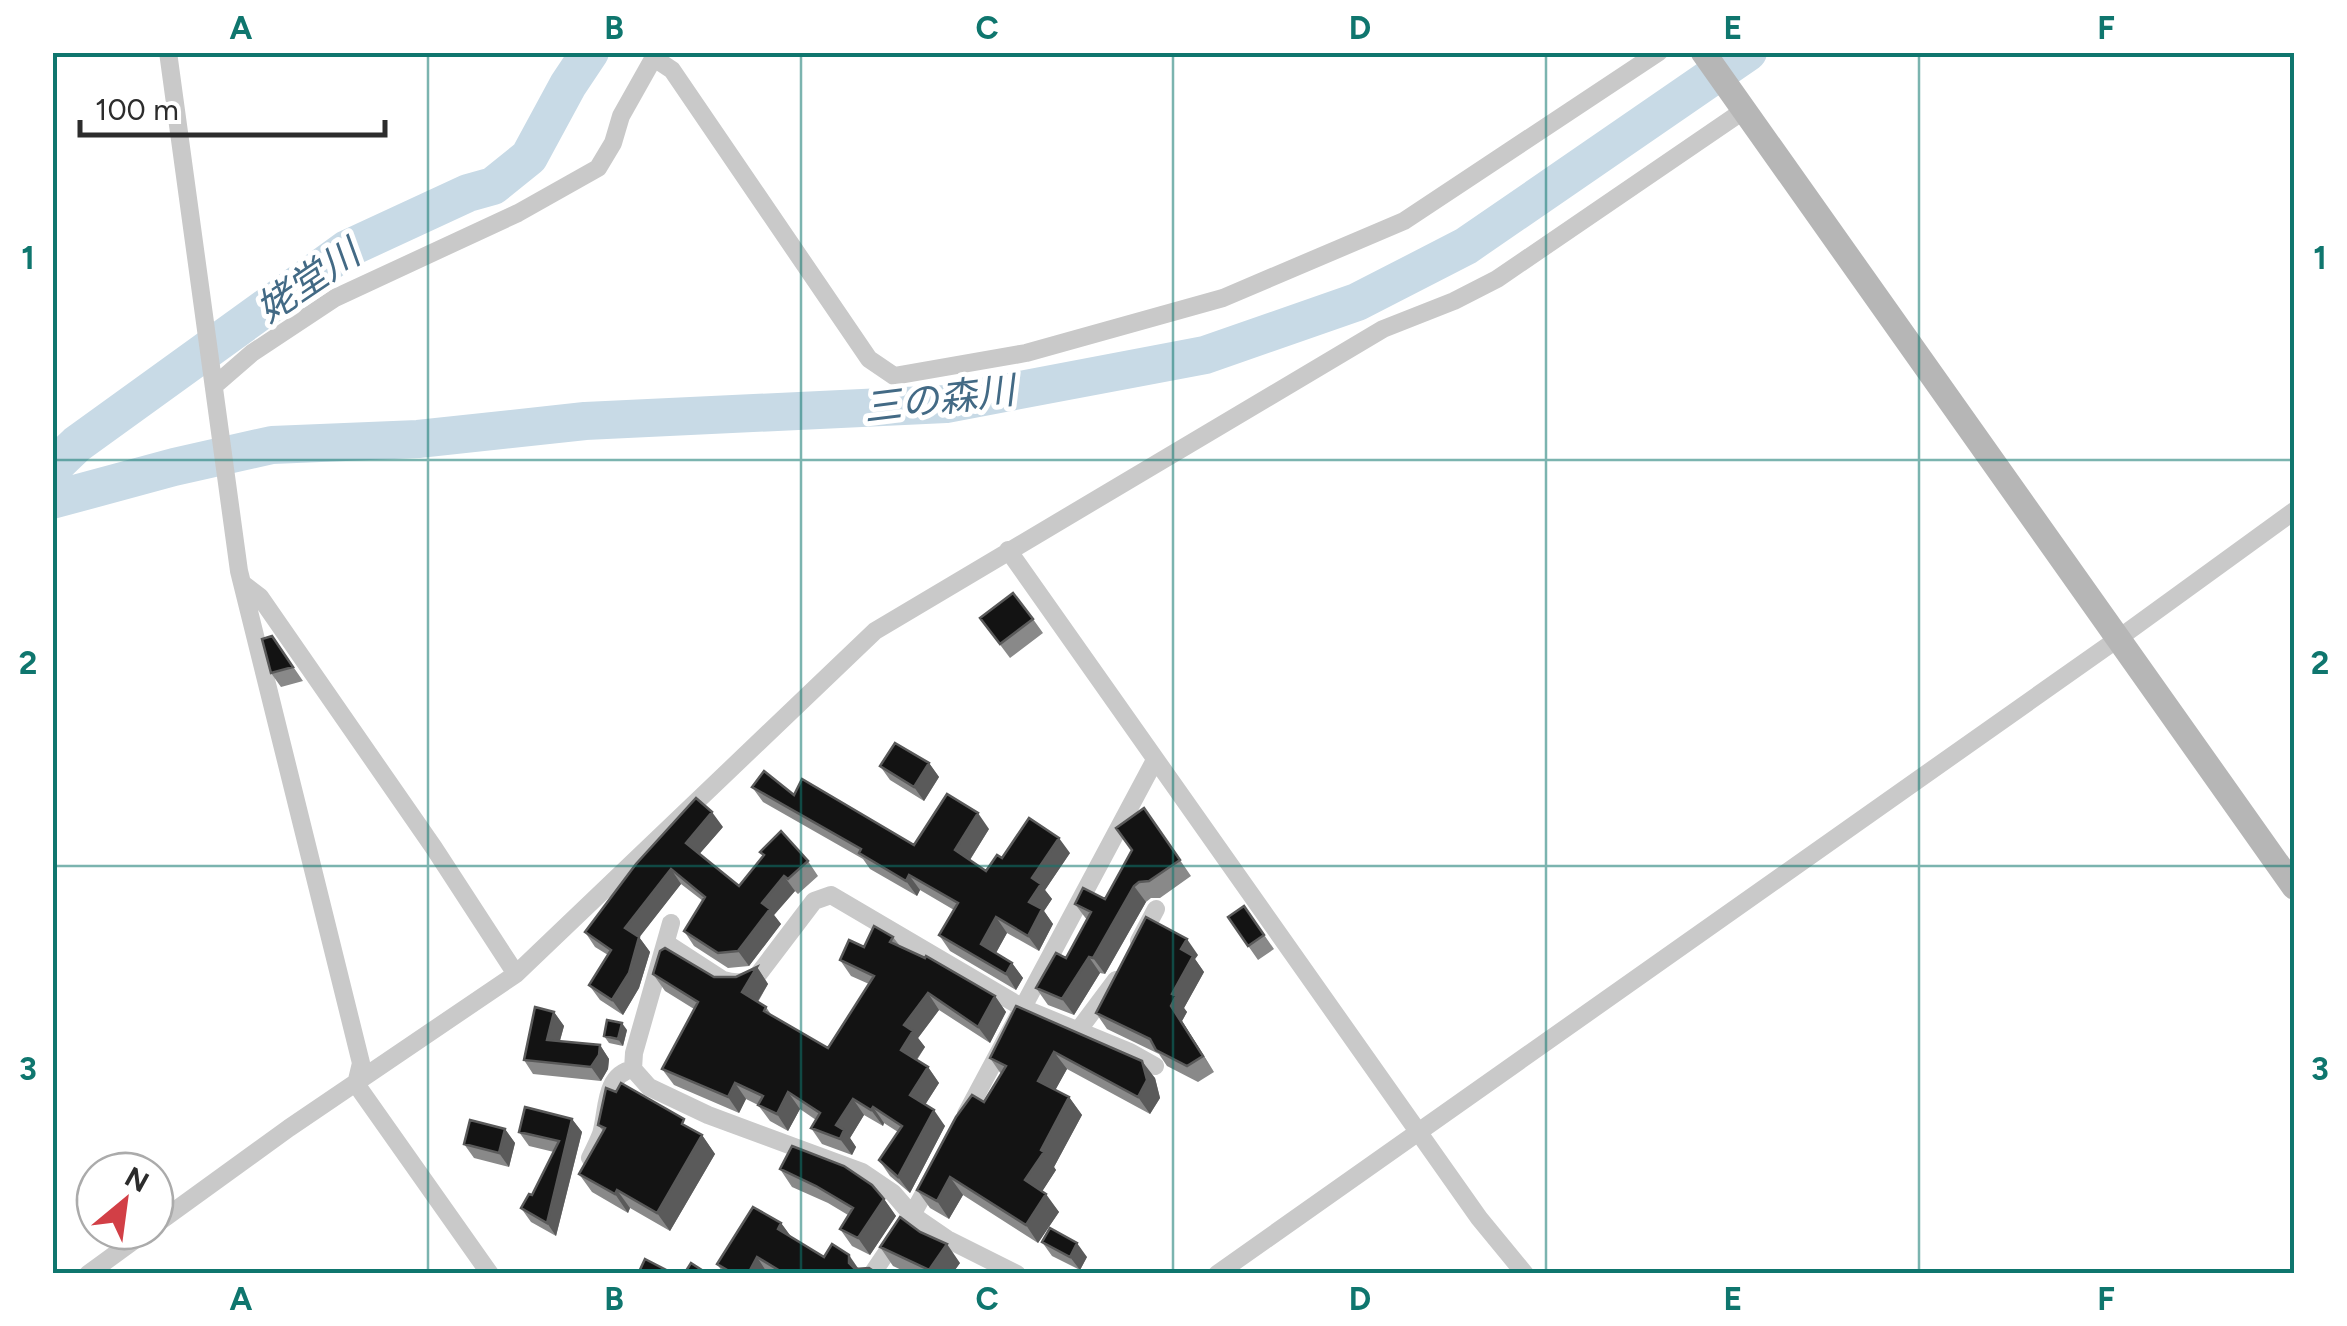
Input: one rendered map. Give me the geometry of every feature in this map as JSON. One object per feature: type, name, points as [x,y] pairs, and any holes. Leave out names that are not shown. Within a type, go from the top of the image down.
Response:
[{"type":"street","points":[[168,52],[243,583],[361,1063],[356,1084],[490,1274]]},
{"type":"street","points":[[213,380],[335,298],[518,213],[598,168],[655,55],[672,70],[869,360],[894,376],[1026,353],[1224,298],[1404,221],[1659,52]]},
{"type":"street","points":[[1704,52],[2294,887]]},
{"type":"street","points":[[175,1211],[516,974],[874,631],[1383,329],[1454,301],[1496,278],[1738,104]]},
{"type":"street","points":[[1217,1274],[2294,511]]},
{"type":"street","points":[[1008,550],[1479,1218],[1526,1274]]},
{"type":"street","points":[[243,583],[260,597],[516,974]]},
{"type":"street","points":[[958,1128],[1155,760]]},
{"type":"street","points":[[666,942],[723,980],[749,981],[757,976],[814,901],[831,895],[1023,1008],[1155,1066]]},
{"type":"street","points":[[1078,1032],[1128,960],[1156,909]]},
{"type":"street","points":[[632,1069],[671,923]]},
{"type":"street","points":[[588,1162],[602,1132],[608,1094],[623,1071],[632,1069]]},
{"type":"street","points":[[632,1069],[649,1087],[708,1114],[862,1172],[899,1198],[912,1215],[956,1244],[1017,1274]]},
{"type":"street","points":[[872,1274],[912,1215],[940,1163]]},
{"type":"street","points":[[88,1274],[119,1251]]},
{"type":"building","points":[[1013,593],[1033,619],[1000,644],[980,618]]},
{"type":"building","points":[[272,636],[293,667],[271,673],[262,639]]},
{"type":"building","points":[[895,743],[929,763],[914,787],[880,766]]},
{"type":"building","points":[[764,771],[794,795],[802,779],[914,845],[947,794],[978,813],[955,850],[986,871],[997,855],[1002,858],[1029,818],[1059,838],[1032,878],[1041,884],[1029,902],[1042,909],[1028,936],[996,917],[981,944],[1012,963],[1006,974],[939,935],[958,903],[909,875],[906,881],[859,853],[861,849],[752,787]]},
{"type":"building","points":[[696,798],[712,812],[686,843],[739,886],[764,855],[760,852],[781,831],[808,861],[788,879],[784,876],[762,903],[770,909],[738,951],[718,953],[684,931],[705,897],[671,869],[625,928],[639,937],[629,973],[612,1000],[589,985],[611,950],[585,932],[636,864]]},
{"type":"building","points":[[1144,808],[1180,860],[1149,881],[1134,886],[1093,958],[1089,957],[1062,999],[1036,988],[1056,953],[1066,958],[1091,912],[1075,904],[1083,888],[1105,899],[1132,850],[1116,828]]},
{"type":"building","points":[[1244,906],[1264,935],[1248,946],[1228,917]]},
{"type":"building","points":[[1146,917],[1187,939],[1181,949],[1193,956],[1172,994],[1176,996],[1171,1006],[1203,1056],[1187,1066],[1156,1050],[1150,1039],[1096,1013]]},
{"type":"building","points":[[874,926],[893,937],[890,942],[926,956],[995,996],[978,1027],[928,993],[904,1025],[913,1031],[901,1050],[928,1067],[910,1095],[934,1110],[898,1177],[879,1160],[902,1126],[873,1107],[871,1110],[853,1099],[836,1125],[844,1130],[840,1139],[811,1128],[820,1113],[788,1092],[777,1114],[758,1105],[763,1096],[735,1083],[728,1097],[662,1069],[698,1002],[653,974],[660,951],[665,948],[714,977],[736,977],[757,967],[742,992],[766,1007],[764,1011],[828,1048],[874,976],[840,960],[849,940],[864,947]]},
{"type":"building","points":[[1016,1006],[1142,1061],[1147,1080],[1138,1097],[1054,1052],[1038,1081],[1069,1097],[1041,1150],[1044,1152],[1025,1180],[1046,1194],[1026,1225],[950,1177],[937,1201],[917,1190],[956,1117],[972,1095],[984,1102],[1006,1066],[990,1058]]},
{"type":"building","points":[[535,1007],[554,1012],[547,1040],[600,1045],[591,1067],[524,1060]]},
{"type":"building","points":[[607,1020],[622,1023],[618,1039],[604,1036]]},
{"type":"building","points":[[621,1083],[684,1119],[682,1124],[702,1135],[657,1213],[579,1174],[605,1128],[598,1125],[606,1088],[616,1092]]},
{"type":"building","points":[[525,1107],[572,1119],[547,1223],[521,1208],[532,1195],[559,1141],[519,1132]]},
{"type":"building","points":[[470,1120],[505,1129],[499,1153],[464,1144]]},
{"type":"building","points":[[792,1146],[844,1166],[872,1185],[884,1199],[858,1238],[840,1229],[853,1208],[780,1169]]},
{"type":"building","points":[[753,1207],[781,1223],[778,1229],[824,1257],[832,1244],[849,1255],[849,1263],[855,1269],[869,1268],[878,1274],[785,1274],[757,1257],[748,1274],[734,1274],[717,1264]]},
{"type":"building","points":[[900,1217],[920,1232],[947,1244],[929,1270],[880,1247]]},
{"type":"building","points":[[1050,1228],[1077,1243],[1070,1257],[1042,1242]]},
{"type":"building","points":[[645,1259],[674,1274],[638,1274]]},
{"type":"building","points":[[691,1263],[708,1274],[684,1274]]},
{"type":"waterway","name":"姥堂川","points":[[52,468],[77,444],[347,249],[468,193],[493,186],[529,157],[590,52]]},
{"type":"waterway","name":"三の森川","points":[[52,500],[272,445],[418,439],[585,421],[946,404],[1205,355],[1357,302],[1466,246],[1748,52]]}]
